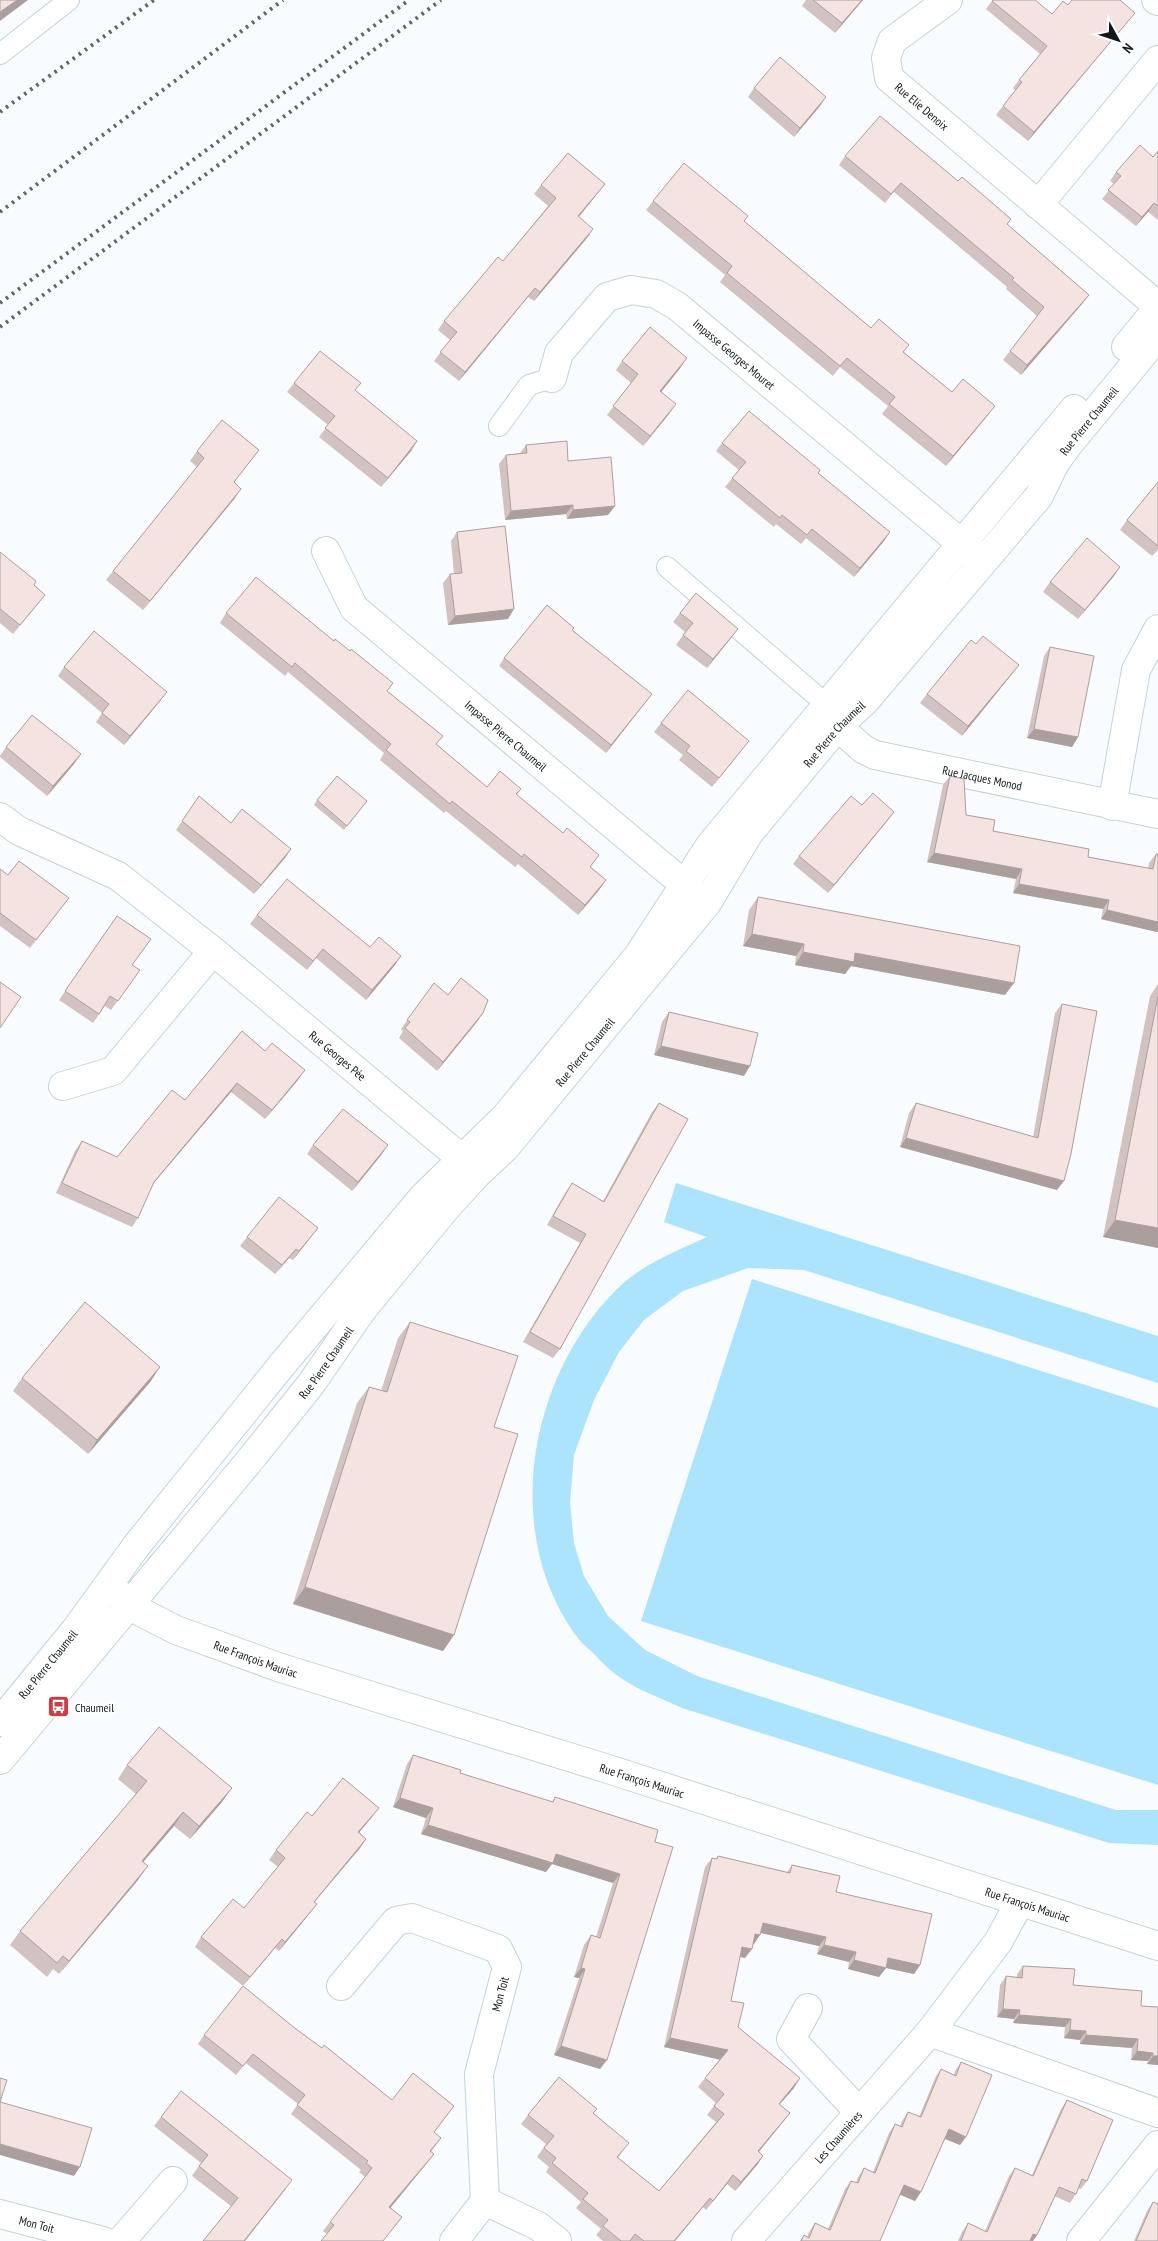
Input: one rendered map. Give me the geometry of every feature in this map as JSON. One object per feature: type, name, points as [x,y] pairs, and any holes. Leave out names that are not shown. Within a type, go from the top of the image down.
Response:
[{"type":"street","name":"Rue Elie Denoix","points":[[948,0],[892,41],[886,58],[889,78],[1158,307]]},
{"type":"street","points":[[1038,205],[1158,60]]},
{"type":"street","name":"Impasse Georges Mouret","points":[[552,378],[559,354],[607,297],[631,290],[656,294],[677,306],[983,562]]},
{"type":"street","name":"Rue Pierre Chaumeil","points":[[0,1760],[311,1384],[368,1303],[471,1181],[505,1148],[707,903],[730,869],[749,833],[829,714],[961,544],[1158,307]]},
{"type":"street","name":"Rue Pierre Chaumeil","points":[[0,1722],[76,1629],[137,1544],[422,1197],[505,1117],[638,956],[711,844],[829,714],[866,700],[924,628],[983,562],[1038,496],[1068,445],[1158,336]]},
{"type":"street","name":"Impasse Pierre Chaumeil","points":[[326,551],[354,608],[707,903]]},
{"type":"street","points":[[1112,806],[1136,670],[1158,630]]},
{"type":"street","name":"Rue Jacques Monod","points":[[829,714],[863,749],[874,755],[1112,806],[1158,814]]},
{"type":"street","name":"Rue Georges Pée","points":[[0,817],[19,831],[118,876],[213,951],[462,1159]]},
{"type":"street","points":[[64,1086],[113,1071],[213,951]]},
{"type":"street","name":"Rue François Mauriac","points":[[108,1585],[141,1612],[176,1630],[281,1668],[608,1770],[1158,1946]]},
{"type":"street","name":"Les Chaumières","points":[[746,2241],[930,2032],[998,1942],[1020,1902]]},
{"type":"street","name":"Mon Toit","points":[[341,1986],[396,1921],[412,1918],[498,1949],[507,1967],[479,2074],[485,2201]]},
{"type":"street","points":[[808,2008],[791,2039],[859,2112]]},
{"type":"street","points":[[930,2032],[1158,2113]]},
{"type":"street","points":[[1081,2241],[1158,2145]]},
{"type":"street","points":[[121,2241],[173,2181]]},
{"type":"street","points":[[454,2241],[485,2201],[538,2226],[557,2241]]},
{"type":"street","name":"Mon Toit","points":[[0,2214],[103,2241]]},
{"type":"lane","points":[[0,54],[69,0]]},
{"type":"lane","name":"Impasse Georges Mouret","points":[[498,426],[529,385],[552,378]]},
{"type":"lane","points":[[667,567],[829,714]]},
{"type":"shaded area","points":[[676,1183],[1158,1336],[1158,1383],[804,1270],[748,1268],[683,1291],[644,1320],[619,1352],[594,1400],[574,1455],[570,1502],[574,1543],[584,1576],[608,1616],[645,1650],[697,1676],[1116,1810],[1158,1810],[1158,1845],[1109,1843],[682,1708],[625,1681],[608,1668],[577,1637],[553,1596],[539,1552],[533,1505],[535,1458],[545,1411],[562,1367],[586,1326],[616,1290],[648,1266],[707,1237],[664,1222]]},
{"type":"shaded area","points":[[752,1279],[1158,1408],[1158,1785],[641,1621]]},
{"type":"building","points":[[0,0],[17,0],[0,12]]},
{"type":"building","points":[[813,0],[862,0],[842,23]]},
{"type":"building","points":[[993,0],[1035,0],[1052,14],[1063,1],[1068,5],[1072,0],[1120,0],[1135,13],[1034,132],[1003,106],[1022,82],[1019,80],[1047,46]]},
{"type":"building","points":[[780,57],[826,97],[800,128],[754,88]]},
{"type":"building","points":[[880,116],[958,181],[962,177],[1011,219],[1007,224],[1089,295],[1027,365],[1010,351],[1044,307],[1012,280],[1014,278],[901,183],[891,194],[845,156]]},
{"type":"building","points":[[1140,145],[1153,157],[1158,151],[1158,206],[1154,203],[1142,217],[1108,190],[1121,176],[1116,172]]},
{"type":"building","points":[[568,153],[605,184],[578,216],[593,229],[540,292],[535,288],[465,372],[440,352],[457,332],[444,321],[498,257],[503,261],[556,198],[541,185]]},
{"type":"building","points":[[684,163],[748,216],[744,221],[871,328],[879,319],[909,345],[903,352],[952,392],[963,379],[995,406],[953,456],[889,404],[895,397],[847,358],[840,366],[727,273],[732,266],[653,201]]},
{"type":"building","points":[[650,327],[687,358],[660,391],[676,404],[650,436],[613,406],[638,374],[622,361]]},
{"type":"building","points":[[320,351],[361,383],[355,390],[417,441],[388,478],[325,428],[335,416],[294,383]]},
{"type":"building","points":[[749,411],[820,470],[818,473],[890,532],[860,568],[812,529],[807,535],[782,515],[780,518],[732,478],[746,462],[722,443]]},
{"type":"building","points":[[222,420],[259,450],[234,482],[241,489],[150,601],[113,571],[204,458],[197,451]]},
{"type":"building","points":[[567,441],[568,461],[611,457],[615,506],[573,510],[573,505],[511,511],[506,455],[527,453],[526,445]]},
{"type":"building","points":[[1158,482],[1158,546],[1127,520]]},
{"type":"building","points":[[505,526],[514,609],[455,616],[450,574],[462,573],[457,532]]},
{"type":"building","points":[[1087,538],[1120,567],[1085,610],[1050,582]]},
{"type":"building","points":[[0,552],[36,581],[34,585],[45,595],[20,625],[0,609]]},
{"type":"building","points":[[256,577],[334,641],[335,639],[350,651],[351,649],[393,683],[387,691],[443,736],[436,744],[487,787],[500,771],[521,789],[516,794],[563,833],[567,828],[599,855],[590,867],[606,880],[585,905],[524,854],[522,857],[452,801],[450,804],[386,750],[391,744],[295,663],[292,667],[226,613]]},
{"type":"building","points":[[696,593],[738,629],[713,659],[683,635],[693,623],[680,613]]},
{"type":"building","points":[[547,605],[574,628],[572,630],[652,694],[611,745],[504,658]]},
{"type":"building","points":[[94,631],[167,692],[130,736],[102,713],[109,704],[64,667]]},
{"type":"building","points":[[983,636],[1019,665],[968,726],[927,694],[971,640],[976,644]]},
{"type":"building","points":[[1050,647],[1094,656],[1078,737],[1034,729]]},
{"type":"building","points":[[688,690],[749,741],[719,778],[686,751],[690,746],[661,723]]},
{"type":"building","points":[[32,715],[81,754],[53,786],[6,747]]},
{"type":"building","points":[[337,776],[367,801],[347,826],[317,800]]},
{"type":"building","points":[[950,776],[964,779],[966,815],[995,820],[993,831],[1089,849],[1088,857],[1153,869],[1156,854],[1158,854],[1158,922],[1107,910],[1109,900],[1019,884],[1022,869],[934,853]]},
{"type":"building","points":[[873,793],[894,812],[834,885],[799,856],[851,796],[862,805]]},
{"type":"building","points":[[199,796],[231,823],[242,809],[291,849],[261,885],[182,821]]},
{"type":"building","points":[[19,861],[69,898],[36,940],[0,913],[0,869],[8,875]]},
{"type":"building","points":[[287,879],[370,947],[379,937],[401,956],[372,990],[323,949],[313,961],[257,915]]},
{"type":"building","points":[[758,897],[1020,946],[1014,983],[855,953],[854,962],[803,952],[804,944],[752,934]]},
{"type":"building","points":[[117,916],[151,939],[132,965],[140,970],[118,1001],[110,996],[99,1014],[65,991]]},
{"type":"building","points":[[461,978],[488,1000],[483,1013],[443,1062],[405,1028],[410,1022],[407,1020],[434,983],[448,995]]},
{"type":"building","points":[[0,982],[21,997],[0,1028]]},
{"type":"building","points":[[1158,996],[1158,1228],[1115,1220]]},
{"type":"building","points":[[1062,1004],[1097,1011],[1071,1154],[1064,1181],[906,1138],[916,1103],[1038,1138]]},
{"type":"building","points":[[669,1012],[758,1033],[750,1066],[661,1046]]},
{"type":"building","points":[[242,1031],[265,1051],[272,1043],[305,1070],[272,1110],[237,1083],[154,1182],[138,1218],[62,1183],[82,1141],[117,1157],[172,1090],[185,1100]]},
{"type":"building","points":[[659,1103],[688,1119],[560,1349],[530,1332],[586,1234],[553,1216],[572,1183],[604,1202]]},
{"type":"building","points":[[343,1109],[388,1145],[358,1182],[313,1145]]},
{"type":"building","points":[[279,1197],[318,1228],[299,1251],[296,1249],[282,1265],[247,1237]]},
{"type":"building","points":[[85,1302],[160,1367],[97,1440],[22,1378]]},
{"type":"building","points":[[410,1322],[518,1356],[494,1427],[518,1434],[454,1635],[305,1587],[369,1387],[387,1392]]},
{"type":"building","points":[[159,1727],[232,1788],[199,1826],[183,1812],[142,1861],[148,1866],[69,1961],[63,1956],[57,1963],[20,1931],[147,1781],[127,1765]]},
{"type":"building","points":[[413,1755],[461,1770],[460,1773],[553,1802],[555,1797],[658,1830],[655,1842],[673,1847],[607,2060],[561,2046],[585,1969],[581,1968],[591,1935],[600,1938],[620,1874],[556,1854],[553,1863],[428,1825],[433,1808],[400,1798]]},
{"type":"building","points":[[343,1778],[379,1808],[358,1832],[366,1839],[314,1902],[317,1904],[285,1942],[282,1939],[250,1977],[201,1937],[233,1899],[244,1908],[285,1858],[276,1850],[307,1812],[312,1816]]},
{"type":"building","points":[[718,1856],[790,1873],[792,1865],[840,1876],[836,1892],[932,1914],[920,1965],[888,1958],[886,1968],[854,1960],[856,1952],[824,1945],[826,1937],[763,1923],[760,1935],[755,1934],[752,1949],[742,1947],[731,2001],[744,2003],[738,2027],[800,2078],[779,2104],[790,2113],[758,2151],[763,2156],[741,2182],[733,2175],[713,2201],[710,2198],[674,2241],[644,2241],[635,2234],[630,2241],[621,2241],[603,2226],[608,2220],[583,2199],[588,2193],[552,2163],[556,2158],[544,2148],[554,2136],[528,2115],[559,2077],[597,2109],[593,2113],[629,2143],[617,2157],[659,2191],[724,2114],[714,2106],[724,2094],[705,2078],[728,2050],[670,2038],[712,1858],[717,1859]]},
{"type":"building","points":[[1023,1966],[1075,1969],[1073,1985],[1142,1991],[1141,2006],[1158,2007],[1158,2056],[1153,2056],[1153,2053],[1137,2051],[1138,2039],[1086,2035],[1086,2031],[1070,2030],[1071,2019],[1019,2015],[1020,2010],[1003,2009],[1006,1976],[1022,1978]]},
{"type":"building","points":[[243,1986],[322,2048],[324,2045],[392,2100],[413,2073],[454,2106],[434,2132],[441,2138],[430,2151],[434,2154],[389,2207],[402,2217],[383,2241],[321,2241],[334,2225],[330,2222],[372,2168],[366,2163],[368,2161],[297,2105],[305,2095],[253,2054],[243,2066],[204,2035]]},
{"type":"building","points":[[961,2062],[992,2075],[966,2137],[949,2129],[921,2192],[904,2185],[880,2241],[801,2241],[804,2235],[809,2238],[815,2223],[830,2230],[851,2181],[858,2183],[864,2168],[875,2173],[895,2124],[902,2127],[908,2112],[921,2117],[941,2069],[956,2076]]},
{"type":"building","points":[[0,2078],[7,2080],[0,2102]]},
{"type":"building","points":[[181,2091],[292,2180],[244,2241],[203,2241],[238,2198],[199,2166],[208,2155],[161,2117]]},
{"type":"building","points":[[1067,2100],[1113,2120],[1087,2181],[1082,2179],[1076,2194],[1059,2187],[1037,2235],[1033,2234],[1030,2241],[961,2241],[968,2223],[987,2232],[1015,2168],[1033,2176]]},
{"type":"building","points":[[0,2102],[92,2128],[80,2167],[0,2144]]},
{"type":"building","points":[[1153,2202],[1158,2204],[1158,2241],[1136,2241]]},
{"type":"railway","points":[[0,112],[154,0]]},
{"type":"railway","points":[[0,212],[283,0]]},
{"type":"railway","points":[[0,303],[409,0]]},
{"type":"railway","points":[[0,327],[441,0]]},
{"type":"place","name":"Chaumeil","points":[[59,1707]]}]
